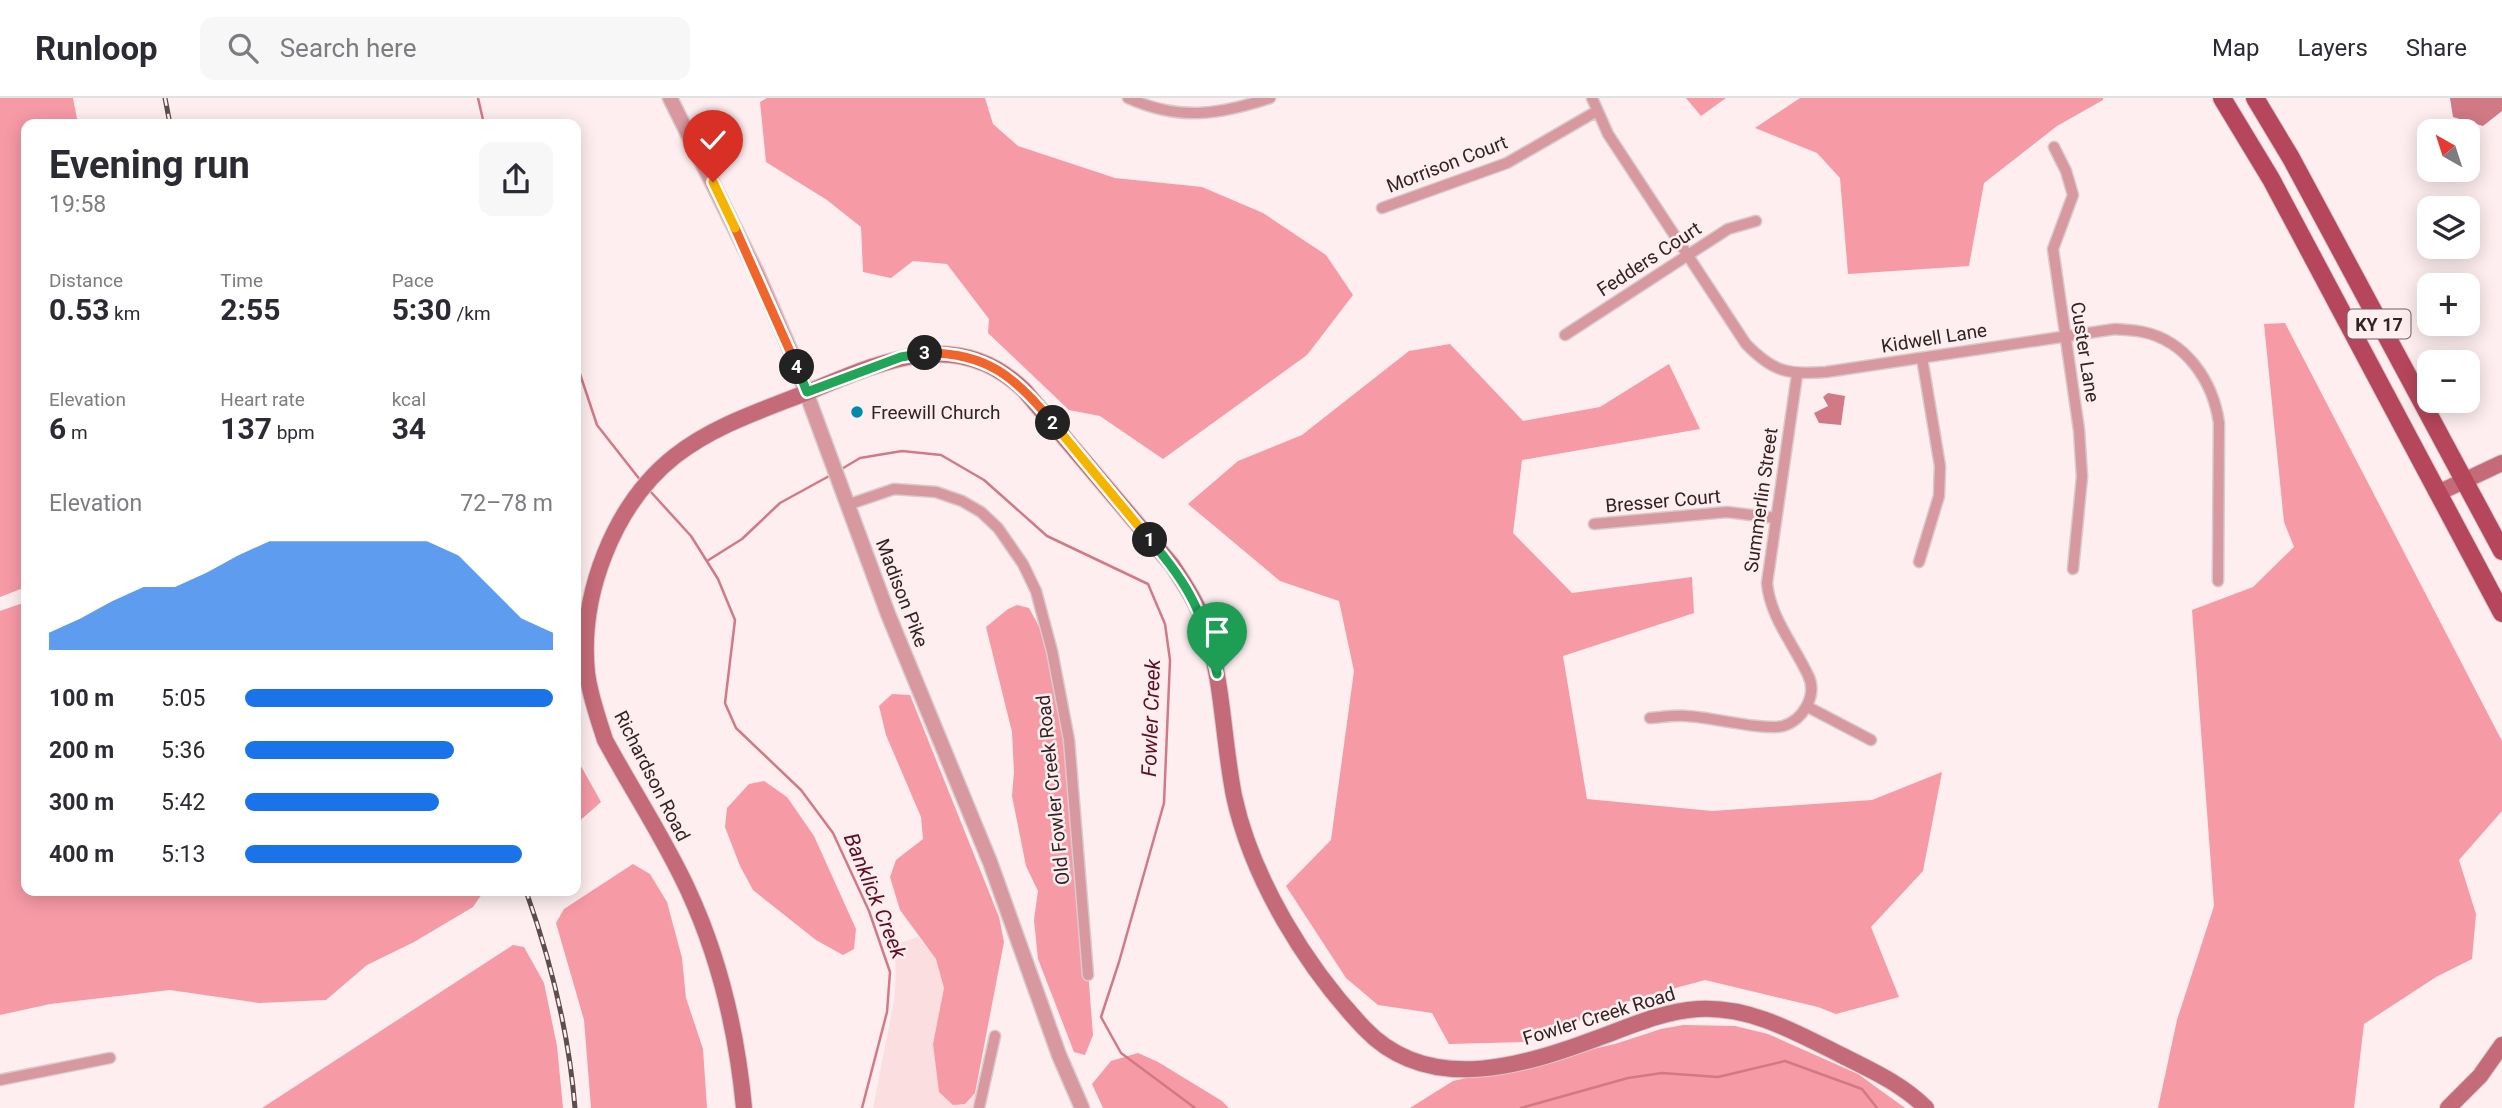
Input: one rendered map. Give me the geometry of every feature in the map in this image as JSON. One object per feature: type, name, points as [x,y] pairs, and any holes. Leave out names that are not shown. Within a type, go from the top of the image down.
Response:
[{"type":"main road","name":"KY 17","points":[[2222,98],[2271,179],[2502,613]]},
{"type":"main road","name":"KY 17","points":[[2256,98],[2291,158],[2502,551]]},
{"type":"main road","name":"Fowler Creek Road","points":[[807,392],[901,357],[944,353],[989,364],[1014,380],[1030,396],[1172,565],[1192,595],[1206,628],[1217,674],[1233,792],[1249,850],[1289,929],[1332,990],[1366,1030],[1394,1052],[1413,1062],[1443,1070],[1505,1065],[1562,1051],[1652,1018],[1699,1009],[1730,1010],[1785,1027],[1870,1069],[1896,1084],[1926,1108]]},
{"type":"main road","name":"Richardson Road","points":[[744,1108],[735,1034],[715,959],[688,890],[605,740],[587,675],[586,635],[589,606],[603,558],[624,517],[660,470],[674,456],[698,441],[759,411],[807,392]]},
{"type":"main road","points":[[2438,493],[2502,463]]},
{"type":"main road","points":[[2448,1108],[2480,1076],[2502,1045]]},
{"type":"street","name":"Madison Pike","points":[[670,98],[763,286],[807,392],[888,614],[990,862],[1059,1055],[1082,1108]]},
{"type":"street","points":[[1128,98],[1167,111],[1193,114],[1226,111],[1270,98]]},
{"type":"street","name":"Kidwell Lane","points":[[1592,98],[1608,134],[1752,351],[1780,371],[1797,375],[2115,329],[2159,337],[2184,352],[2201,373],[2216,403],[2219,423],[2218,581]]},
{"type":"street","name":"Morrison Court","points":[[1382,208],[1507,163],[1597,111]]},
{"type":"street","name":"Custer Lane","points":[[2054,147],[2066,171],[2073,195],[2053,249],[2079,430],[2082,477],[2073,569]]},
{"type":"street","name":"Fedders Court","points":[[1565,335],[1728,229],[1756,221]]},
{"type":"street","points":[[1919,562],[1939,496],[1940,466],[1922,358]]},
{"type":"street","name":"Summerlin Street","points":[[1797,375],[1767,583],[1772,610],[1811,680],[1808,707]]},
{"type":"street","name":"Old Fowler Creek Road","points":[[847,505],[894,489],[936,492],[962,500],[981,512],[998,528],[1023,564],[1036,591],[1069,740],[1088,975]]},
{"type":"street","name":"Bresser Court","points":[[1594,524],[1727,512],[1776,518]]},
{"type":"street","points":[[1650,718],[1686,716],[1768,727],[1782,726],[1794,720],[1808,707],[1871,740]]},
{"type":"street","points":[[979,1108],[995,1036]]},
{"type":"street","points":[[0,1080],[110,1058]]},
{"type":"shaded area","points":[[0,98],[73,98],[77,119],[21,119],[21,589],[0,597]]},
{"type":"shaded area","points":[[767,98],[985,98],[993,124],[1018,146],[1115,178],[1202,187],[1263,213],[1326,255],[1353,295],[1307,355],[1163,459],[1100,416],[1069,410],[988,333],[989,319],[947,264],[913,261],[891,278],[863,272],[861,227],[827,200],[766,162],[760,102]]},
{"type":"shaded area","points":[[1686,98],[1726,98],[1701,116]]},
{"type":"shaded area","points":[[1800,98],[2103,100],[2057,126],[1984,183],[1969,266],[1848,274],[1840,178],[1817,153],[1755,128]]},
{"type":"shaded area","points":[[2450,98],[2502,98],[2502,111],[2483,126],[2480,125],[2480,119],[2453,117]]},
{"type":"shaded area","points":[[2285,323],[2502,741],[2502,811],[2459,860],[2476,914],[2472,959],[2436,977],[2364,1024],[2354,1108],[2158,1108],[2177,1020],[2214,906],[2192,610],[2253,587],[2294,547],[2284,522],[2264,324]]},
{"type":"shaded area","points":[[1450,344],[1523,421],[1600,407],[1669,364],[1700,429],[1522,460],[1513,533],[1572,593],[1692,577],[1694,613],[1563,656],[1587,799],[1712,811],[1872,800],[1942,772],[1923,871],[1871,927],[1899,997],[1836,1014],[1818,1007],[1705,980],[1635,999],[1525,1042],[1449,1044],[1432,1013],[1378,1005],[1346,978],[1286,886],[1331,840],[1354,671],[1339,601],[1280,581],[1188,504],[1238,461],[1302,435],[1409,351]]},
{"type":"shaded area","points":[[1828,393],[1845,396],[1841,425],[1819,423],[1814,413],[1828,406],[1823,397]]},
{"type":"shaded area","points":[[21,604],[21,896],[481,896],[473,907],[414,942],[367,965],[326,1000],[259,1003],[170,990],[50,1004],[0,1015],[0,611]]},
{"type":"shaded area","points":[[1017,605],[1029,608],[1052,651],[1076,817],[1093,1035],[1085,1055],[1074,1052],[1038,959],[1034,920],[1038,891],[1026,866],[1012,796],[1012,732],[986,627]]},
{"type":"shaded area","points":[[892,694],[910,695],[999,917],[1004,942],[975,1093],[965,1104],[953,1105],[939,1092],[933,1044],[944,988],[936,959],[900,910],[890,877],[896,860],[923,839],[921,817],[886,735],[879,706]]},
{"type":"shaded area","points":[[581,766],[601,802],[581,820]]},
{"type":"shaded area","points":[[764,781],[787,797],[814,836],[856,929],[854,949],[843,955],[816,940],[753,890],[740,866],[725,827],[727,808],[749,784]]},
{"type":"shaded area","points":[[633,864],[650,874],[667,902],[682,958],[686,998],[703,1049],[707,1108],[591,1108],[584,1020],[556,923],[564,909]]},
{"type":"shaded area","points":[[918,937],[936,959],[944,988],[933,1044],[965,1104],[975,1093],[981,1095],[979,1108],[873,1108],[894,1001],[896,972],[891,946]]},
{"type":"shaded area","points":[[513,945],[524,947],[544,983],[557,1046],[563,1108],[262,1108]]},
{"type":"shaded area","points":[[1683,1025],[1735,1026],[1768,1034],[1858,1074],[1905,1108],[1410,1108],[1453,1081],[1615,1044]]},
{"type":"shaded area","points":[[1138,1053],[1158,1062],[1229,1108],[1103,1108],[1092,1084],[1111,1061]]},
{"type":"waterway","name":"Banklick Creek","points":[[478,98],[483,119]]},
{"type":"waterway","name":"Banklick Creek","points":[[581,377],[597,425],[641,481]]},
{"type":"waterway","name":"Fowler Creek","points":[[840,470],[860,458],[902,451],[941,455],[984,480],[1047,536],[1148,584],[1165,624],[1170,660],[1164,803],[1101,1017],[1121,1053],[1195,1108]]},
{"type":"waterway","name":"Fowler Creek","points":[[707,561],[742,539],[780,503],[831,475]]},
{"type":"waterway","name":"Banklick Creek","points":[[650,491],[691,536],[718,579],[735,620],[725,703],[736,728],[801,790],[833,833],[869,911],[890,972],[887,1012],[862,1108]]},
{"type":"waterway","name":"Fowler Creek","points":[[1521,1108],[1628,1078],[1662,1073],[1718,1077],[1785,1061],[1862,1089],[1877,1108]]},
{"type":"railway","points":[[165,98],[169,119]]},
{"type":"railway","points":[[528,896],[558,998],[575,1108]]},
{"type":"place","name":"Freewill Church","points":[[857,412]]},
{"type":"route","points":[[713,182],[763,286],[807,392],[862,370],[922,353],[965,357],[989,364],[1004,373],[1041,408],[1104,487],[1172,565],[1192,595],[1206,628],[1217,674]]}]
